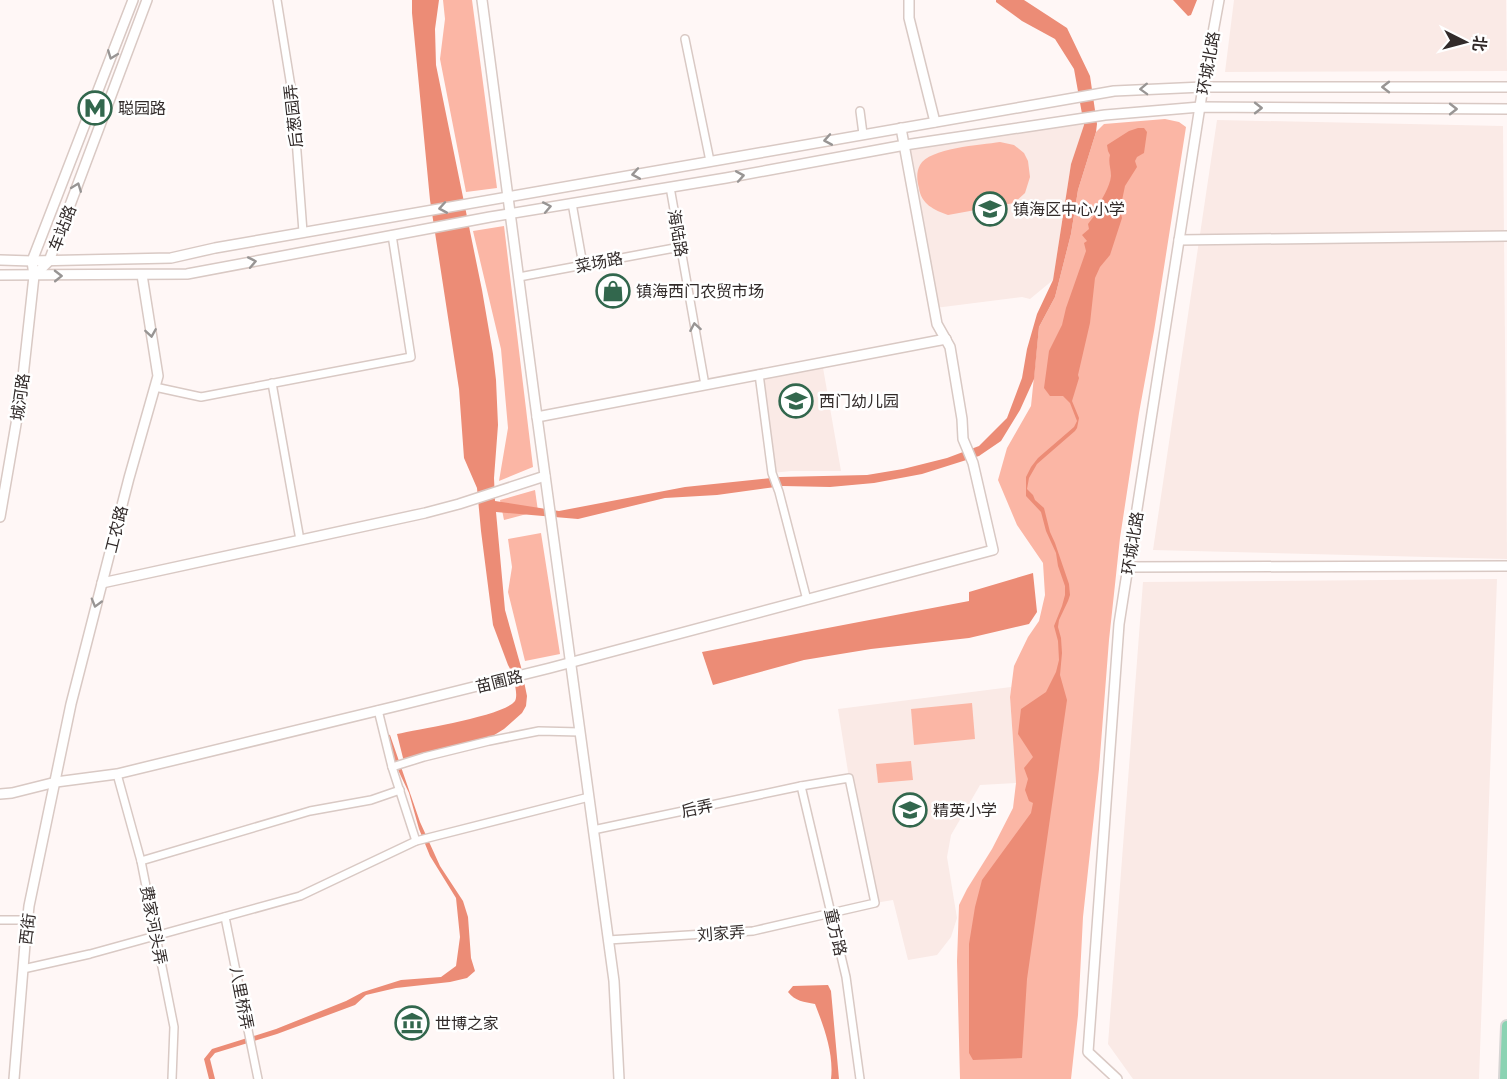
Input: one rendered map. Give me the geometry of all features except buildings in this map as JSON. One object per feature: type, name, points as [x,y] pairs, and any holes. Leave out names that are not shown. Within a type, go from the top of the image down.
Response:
[{"type":"main road","points":[[1505,1079],[1507,1026]]},
{"type":"street","name":"车站路","points":[[34,276],[32,261],[133,0]]},
{"type":"street","name":"车站路","points":[[34,276],[49,261],[147,0]]},
{"type":"street","name":"后葱园弄","points":[[277,0],[294,99],[303,232]]},
{"type":"street","points":[[482,0],[614,981],[620,1079]]},
{"type":"street","points":[[909,0],[909,18],[934,122]]},
{"type":"street","name":"环城北路","points":[[1117,1079],[1088,1052],[1119,624],[1203,87],[1219,0]]},
{"type":"street","points":[[685,39],[710,161]]},
{"type":"street","points":[[0,260],[171,258],[303,232],[1114,91],[1203,87],[1507,87]]},
{"type":"street","points":[[0,276],[187,274],[572,202],[726,178],[905,145],[1104,115],[1200,108],[1507,109]]},
{"type":"street","points":[[860,111],[863,134]]},
{"type":"street","points":[[537,417],[946,339],[937,324],[901,128]]},
{"type":"street","name":"海陆路","points":[[670,187],[705,385]]},
{"type":"street","points":[[572,202],[583,265]]},
{"type":"street","points":[[154,387],[201,397],[411,357],[392,235]]},
{"type":"street","points":[[1179,240],[1507,236]]},
{"type":"street","name":"菜场路","points":[[519,278],[680,247]]},
{"type":"street","name":"工农路","points":[[56,782],[71,704],[95,605],[158,376],[142,275]]},
{"type":"street","name":"城河路","points":[[0,517],[21,395],[34,276]]},
{"type":"street","name":"苗圃路","points":[[0,794],[56,782],[117,774],[378,710],[571,662],[993,550],[973,463],[963,439],[962,419],[950,347],[946,339]]},
{"type":"street","points":[[759,374],[772,473],[807,600]]},
{"type":"street","points":[[272,383],[300,540]]},
{"type":"street","points":[[102,583],[425,513],[545,476]]},
{"type":"street","points":[[1128,567],[1507,566]]},
{"type":"street","points":[[378,710],[392,767],[416,841]]},
{"type":"street","points":[[392,767],[424,757],[539,730],[580,732]]},
{"type":"street","name":"费家河头弄","points":[[117,774],[141,861],[174,1028],[172,1079]]},
{"type":"street","name":"后弄","points":[[593,830],[849,778],[875,903],[831,914]]},
{"type":"street","name":"西街","points":[[14,1079],[27,920],[56,782]]},
{"type":"street","name":"童方路","points":[[801,786],[846,977],[860,1079]]},
{"type":"street","points":[[141,861],[310,811],[371,800],[400,790]]},
{"type":"street","points":[[23,969],[90,954],[300,896],[416,841],[589,797]]},
{"type":"street","name":"刘家弄","points":[[608,940],[753,931],[831,914]]},
{"type":"street","name":"八里桥弄","points":[[225,917],[258,1079]]},
{"type":"street","points":[[0,920],[27,920]]},
{"type":"shaded area","points":[[412,0],[439,0],[435,29],[436,65],[482,290],[496,380],[498,425],[494,478],[495,501],[559,511],[685,487],[780,477],[867,475],[947,458],[979,446],[1007,418],[1022,378],[1037,314],[1053,280],[1071,164],[1084,125],[1074,69],[1055,39],[1022,21],[996,0],[1024,0],[1067,28],[1090,76],[1097,124],[1078,190],[1071,234],[1055,297],[1039,327],[1034,379],[1020,410],[1001,441],[979,456],[922,474],[874,483],[830,487],[783,486],[717,495],[665,498],[578,519],[496,512],[505,610],[521,667],[527,696],[526,706],[522,713],[504,729],[483,742],[404,762],[397,734],[479,717],[508,707],[516,698],[511,672],[493,625],[477,488],[464,458],[459,389],[430,200]]},
{"type":"shaded area","points":[[443,0],[472,0],[497,188],[466,192],[440,59],[445,19]]},
{"type":"shaded area","points":[[1173,0],[1197,0],[1191,15],[1188,16]]},
{"type":"shaded area","points":[[1234,0],[1506,0],[1507,71],[1225,72]]},
{"type":"shaded area","name":"镇海区中心小学","points":[[1081,118],[1084,125],[1071,164],[1053,280],[1030,299],[1022,297],[935,308],[905,145]]},
{"type":"shaded area","points":[[1165,119],[1179,122],[1186,127],[1120,538],[1083,917],[1078,1015],[1071,1079],[960,1079],[957,961],[959,905],[1013,808],[1016,783],[1010,697],[1014,666],[1028,637],[1039,621],[1045,595],[1043,563],[1017,525],[998,480],[1007,448],[1031,406],[1039,327],[1055,297],[1071,234],[1078,190],[1096,132],[1104,124]]},
{"type":"shaded area","points":[[1217,120],[1503,126],[1507,559],[1153,550]]},
{"type":"shaded area","points":[[1138,128],[1144,128],[1147,132],[1144,153],[1137,157],[1135,161],[1137,167],[1125,186],[1120,210],[1122,218],[1110,255],[1100,267],[1095,278],[1090,323],[1072,401],[1079,418],[1077,428],[1037,464],[1029,478],[1027,489],[1044,508],[1069,584],[1070,595],[1058,627],[1062,653],[1060,675],[1067,700],[1027,979],[1022,1058],[973,1060],[969,1053],[969,944],[975,907],[982,880],[1031,813],[1033,803],[1029,801],[1025,790],[1028,779],[1024,768],[1033,757],[1018,734],[1021,709],[1046,692],[1056,672],[1059,660],[1054,626],[1065,595],[1065,586],[1056,553],[1046,531],[1041,512],[1026,496],[1026,477],[1038,458],[1074,427],[1077,421],[1070,403],[1063,396],[1050,396],[1044,388],[1049,351],[1062,325],[1086,251],[1084,243],[1087,241],[1082,235],[1089,229],[1088,224],[1094,216],[1098,214],[1096,210],[1110,180],[1110,155],[1107,145]]},
{"type":"shaded area","points":[[1000,142],[1014,145],[1024,153],[1028,161],[1030,177],[1025,193],[1014,203],[948,215],[925,202],[920,194],[917,176],[920,165],[925,159],[956,148]]},
{"type":"shaded area","points":[[504,226],[533,467],[499,481],[508,428],[501,349],[473,231]]},
{"type":"shaded area","name":"西门幼儿园","points":[[822,362],[841,471],[772,473],[759,374]]},
{"type":"shaded area","points":[[535,490],[538,511],[504,520],[500,500]]},
{"type":"shaded area","points":[[541,533],[560,654],[525,661],[508,592],[512,567],[508,539]]},
{"type":"shaded area","points":[[1033,573],[1037,612],[1029,624],[969,638],[871,649],[804,660],[713,685],[702,652],[969,601],[969,592]]},
{"type":"shaded area","points":[[1497,579],[1479,1079],[1133,1079],[1108,1044],[1143,582]]},
{"type":"shaded area","name":"精英小学","points":[[1011,687],[1016,783],[980,785],[951,835],[947,857],[957,918],[951,937],[937,955],[908,960],[893,900],[875,903],[849,778],[838,709]]},
{"type":"shaded area","points":[[972,703],[975,739],[914,745],[911,709]]},
{"type":"shaded area","points":[[380,732],[390,735],[420,822],[440,866],[463,901],[468,917],[471,958],[475,971],[467,978],[450,982],[396,988],[366,995],[355,1005],[277,1034],[215,1053],[210,1059],[215,1079],[209,1079],[204,1059],[212,1049],[276,1029],[363,992],[401,980],[441,977],[456,966],[460,937],[456,898],[430,856],[419,829],[409,793]]},
{"type":"shaded area","points":[[911,761],[913,780],[878,783],[876,764]]},
{"type":"shaded area","points":[[828,985],[831,991],[839,1079],[831,1079],[830,1050],[815,1004],[803,1002],[788,992],[793,986]]},
{"type":"place","name":"聪园路","points":[[95,108]]},
{"type":"place","name":"镇海区中心小学","points":[[990,209]]},
{"type":"place","name":"镇海西门农贸市场","points":[[613,291]]},
{"type":"place","name":"西门幼儿园","points":[[796,401]]},
{"type":"place","name":"精英小学","points":[[910,810]]},
{"type":"place","name":"世博之家","points":[[412,1023]]}]
